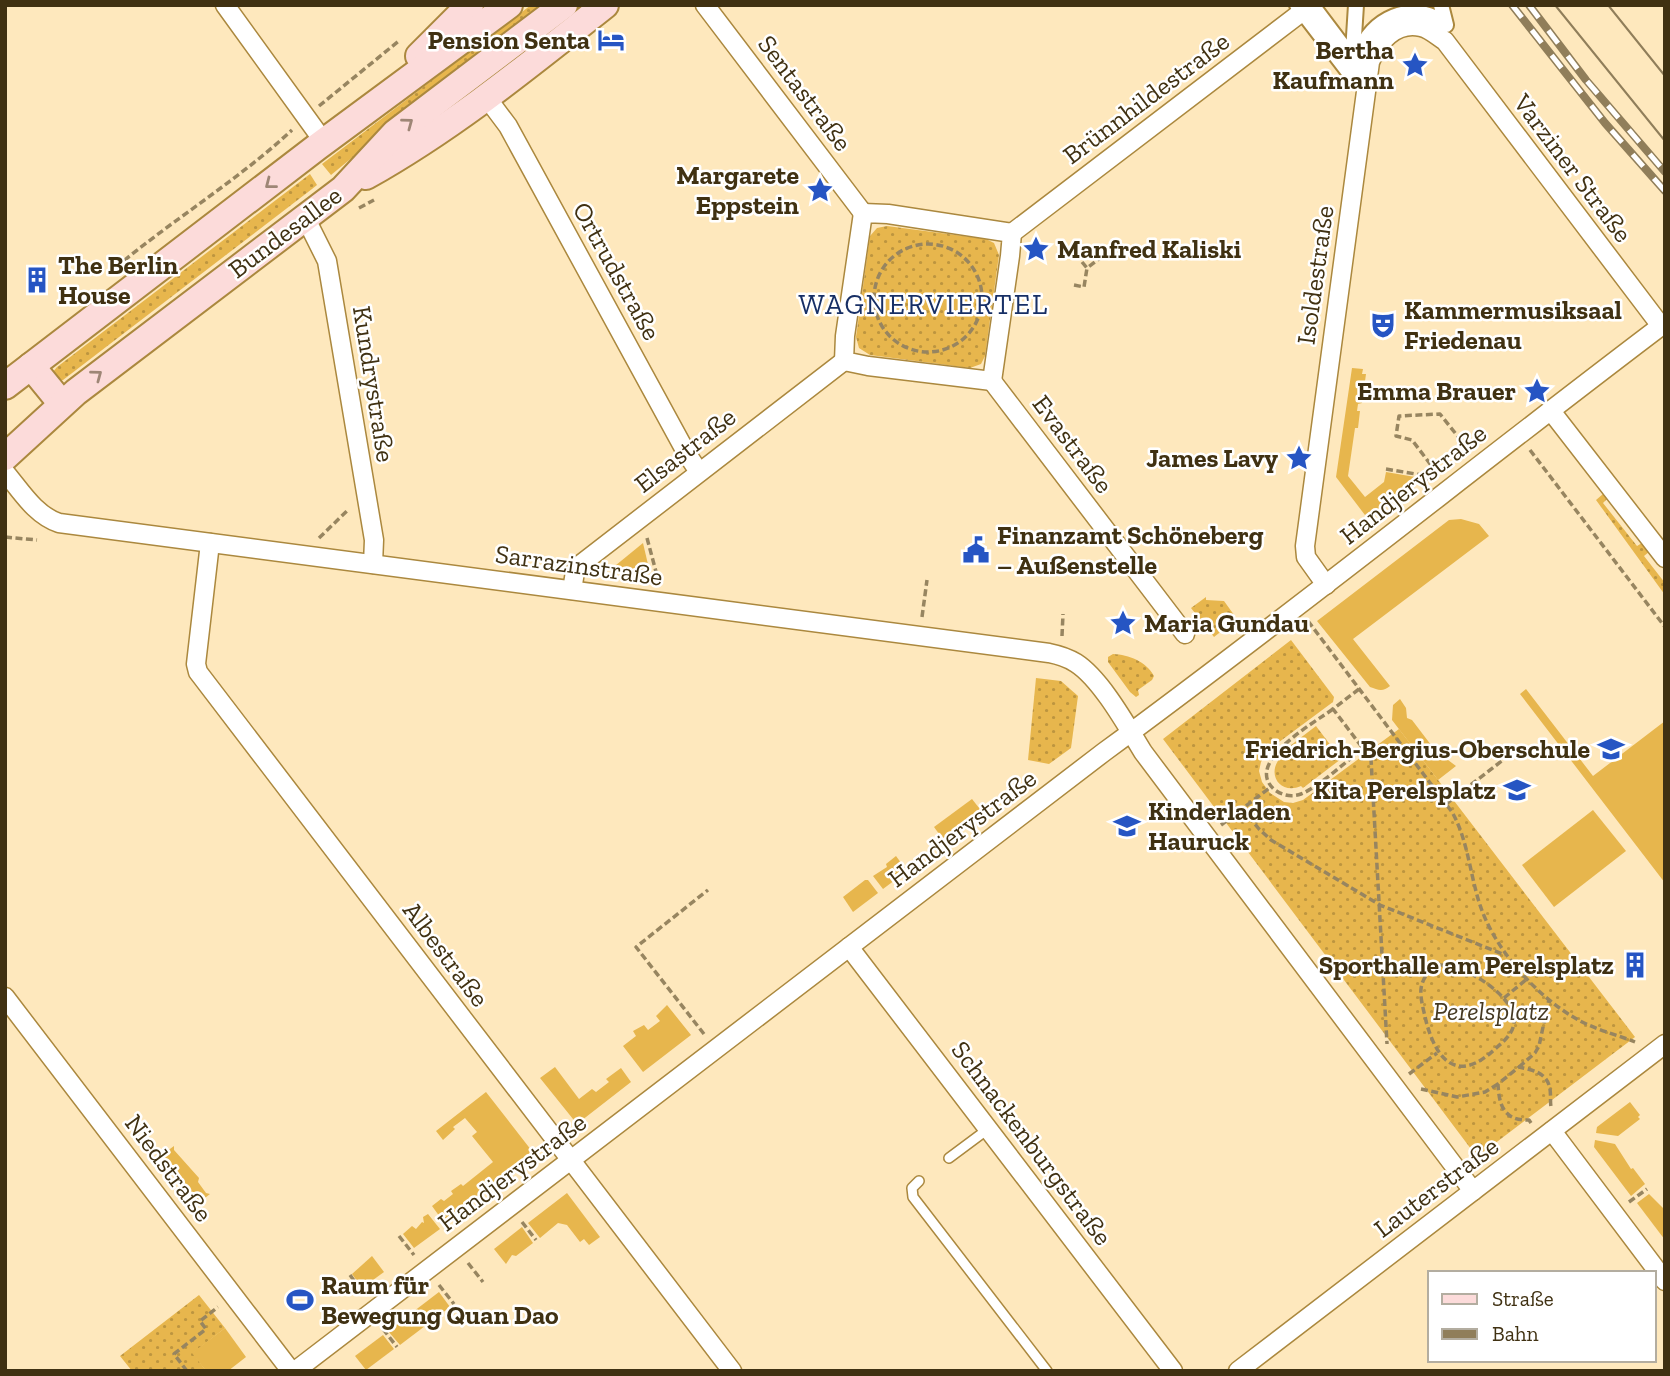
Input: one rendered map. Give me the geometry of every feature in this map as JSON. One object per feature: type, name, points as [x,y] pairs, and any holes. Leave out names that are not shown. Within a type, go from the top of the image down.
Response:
[{"type":"main road","points":[[402,84],[421,52],[470,5]]},
{"type":"main road","name":"Bundesallee","points":[[5,386],[324,142],[509,5]]},
{"type":"main road","name":"Bundesallee","points":[[5,457],[62,404],[344,189],[395,133],[564,5]]},
{"type":"main road","points":[[344,189],[410,152],[486,98],[606,5]]},
{"type":"main road","points":[[31,366],[62,404]]},
{"type":"street","points":[[225,5],[324,142]]},
{"type":"street","name":"Sentastraße","points":[[705,5],[863,213]]},
{"type":"street","points":[[1310,12],[1350,74],[1357,75],[1356,5]]},
{"type":"street","points":[[1355,56],[1362,32],[1374,18],[1390,7],[1399,5]]},
{"type":"street","points":[[1355,56],[1388,18],[1401,13],[1434,17],[1446,25],[1438,6]]},
{"type":"street","points":[[1310,12],[1355,56]]},
{"type":"street","name":"Brünnhildestraße","points":[[1012,233],[1310,12]]},
{"type":"street","name":"Isoldestraße","points":[[1326,585],[1306,556],[1305,546],[1370,62],[1376,47],[1395,31],[1418,26],[1428,29],[1445,41]]},
{"type":"street","name":"Varziner Straße","points":[[1445,41],[1663,324]]},
{"type":"street","name":"Ortrudstraße","points":[[486,98],[508,126],[699,472]]},
{"type":"street","points":[[863,213],[888,214],[1012,233],[992,382],[844,361],[845,336],[863,213]]},
{"type":"street","name":"Kundrystraße","points":[[305,217],[327,261],[373,540],[373,564]]},
{"type":"street","name":"Handjerystraße","points":[[293,1371],[1326,585],[1663,324]]},
{"type":"street","name":"Elsastraße","points":[[572,590],[575,572],[581,565],[844,361]]},
{"type":"street","name":"Evastraße","points":[[992,382],[1185,634]]},
{"type":"street","points":[[1550,411],[1665,558]]},
{"type":"street","name":"Sarrazinstraße","points":[[5,472],[38,511],[59,523],[1049,653],[1077,664],[1088,673],[1131,733]]},
{"type":"street","name":"Albestraße","points":[[210,543],[196,664],[198,672],[733,1371]]},
{"type":"street","points":[[1131,733],[1473,1191]]},
{"type":"street","name":"Schnackenburgstraße","points":[[849,947],[1173,1371]]},
{"type":"street","name":"Niedstraße","points":[[5,998],[293,1371]]},
{"type":"street","name":"Lauterstraße","points":[[1238,1371],[1665,1044]]},
{"type":"street","points":[[1552,1131],[1665,1281]]},
{"type":"lane","points":[[949,1158],[988,1129]]},
{"type":"lane","points":[[919,1181],[912,1188],[913,1197],[1047,1371]]},
{"type":"path","points":[[333,94],[406,35]]},
{"type":"path","points":[[99,282],[185,213],[251,165],[295,127]]},
{"type":"path","points":[[934,244],[965,258],[975,272],[981,288],[981,305],[977,321],[967,335],[954,346],[921,352],[904,347],[889,336],[879,321],[874,304],[875,286],[881,271],[891,259],[918,245],[934,244]]},
{"type":"path","points":[[1074,285],[1084,287],[1087,268],[1104,255],[1099,249]]},
{"type":"path","points":[[1082,262],[1087,268]]},
{"type":"path","points":[[1437,473],[1412,440],[1396,436],[1399,416],[1440,414],[1468,449]]},
{"type":"path","points":[[1530,450],[1665,627]]},
{"type":"path","points":[[1386,469],[1422,475],[1427,481]]},
{"type":"path","points":[[319,538],[350,507]]},
{"type":"path","points":[[646,535],[659,583]]},
{"type":"path","points":[[5,537],[37,540]]},
{"type":"path","points":[[922,617],[926,580]]},
{"type":"path","points":[[1062,636],[1063,614]]},
{"type":"path","points":[[1308,621],[1457,821],[1480,906],[1496,942],[1549,999],[1576,1019],[1637,1043]]},
{"type":"path","points":[[1359,689],[1272,757],[1267,775],[1272,786],[1282,794],[1300,794],[1363,749]]},
{"type":"path","points":[[1333,709],[1371,759],[1387,1044]]},
{"type":"path","points":[[1446,804],[1503,760]]},
{"type":"path","points":[[1221,825],[1272,786]]},
{"type":"path","points":[[1242,808],[1271,839],[1380,905],[1507,956]]},
{"type":"path","points":[[704,1034],[636,947],[708,890]]},
{"type":"path","points":[[1448,965],[1476,976],[1504,998],[1513,1013],[1514,1025],[1507,1037],[1482,1062],[1455,1065],[1437,1053],[1429,1030],[1421,988],[1425,977],[1433,968],[1448,965]]},
{"type":"path","points":[[1504,998],[1528,978]]},
{"type":"path","points":[[1421,1089],[1457,1097],[1485,1092],[1498,1084],[1535,1053],[1539,1046],[1549,999]]},
{"type":"path","points":[[1409,1074],[1437,1053]]},
{"type":"path","points":[[1518,1067],[1534,1069],[1545,1077],[1550,1090],[1551,1108]]},
{"type":"path","points":[[1498,1084],[1498,1099],[1504,1111],[1515,1119],[1529,1120],[1531,1123]]},
{"type":"path","points":[[1629,1203],[1647,1189]]},
{"type":"path","points":[[522,1222],[536,1240]]},
{"type":"path","points":[[399,1236],[414,1255]]},
{"type":"path","points":[[468,1263],[483,1282]]},
{"type":"path","points":[[350,1275],[364,1294]]},
{"type":"path","points":[[439,1285],[454,1304]]},
{"type":"path","points":[[187,1371],[174,1354],[206,1329],[200,1321],[218,1307]]},
{"type":"path","points":[[383,1329],[397,1347]]},
{"type":"green space","points":[[531,5],[545,5],[427,96],[331,175],[322,164]]},
{"type":"green space","points":[[310,174],[317,185],[312,189],[63,380],[59,381],[52,373],[57,367]]},
{"type":"green space","points":[[887,226],[986,239],[994,243],[999,255],[985,356],[981,364],[970,368],[870,355],[859,348],[856,337],[870,236],[877,228]]},
{"type":"green space","points":[[1352,368],[1363,369],[1362,374],[1366,374],[1362,403],[1358,404],[1358,428],[1355,428],[1348,476],[1365,497],[1384,482],[1386,472],[1421,478],[1368,519],[1336,477]]},
{"type":"green space","points":[[1603,494],[1607,499],[1603,503],[1637,546],[1642,543],[1649,552],[1644,556],[1665,583],[1665,595],[1596,500]]},
{"type":"green space","points":[[1461,519],[1479,524],[1489,536],[1353,639],[1390,686],[1380,690],[1370,687],[1317,621],[1449,520]]},
{"type":"green space","points":[[643,543],[650,573],[610,570]]},
{"type":"green space","points":[[1206,597],[1206,600],[1224,601],[1237,619],[1214,637],[1191,608]]},
{"type":"green space","name":"Perelsplatz","points":[[1291,640],[1334,697],[1333,702],[1267,751],[1259,771],[1262,782],[1270,793],[1284,802],[1303,800],[1399,729],[1635,1037],[1477,1157],[1163,739]]},
{"type":"green space","points":[[1113,654],[1136,660],[1146,666],[1154,676],[1138,690],[1139,695],[1136,697],[1108,662],[1108,657]]},
{"type":"green space","points":[[1036,678],[1061,681],[1078,696],[1071,748],[1049,764],[1028,760]]},
{"type":"green space","points":[[1526,689],[1593,776],[1665,721],[1665,883],[1520,694]]},
{"type":"green space","points":[[1400,699],[1406,708],[1407,718],[1412,720],[1441,758],[1444,757],[1456,766],[1438,780],[1392,720],[1393,705]]},
{"type":"green space","points":[[1316,726],[1341,759],[1303,788],[1282,786],[1275,777],[1276,764],[1280,758],[1278,755]]},
{"type":"green space","points":[[972,799],[983,813],[945,842],[934,827]]},
{"type":"green space","points":[[1593,810],[1626,851],[1554,907],[1522,865]]},
{"type":"green space","points":[[896,856],[907,871],[883,889],[873,876],[887,867],[886,864]]},
{"type":"green space","points":[[868,880],[878,893],[853,912],[843,897]]},
{"type":"green space","points":[[667,1005],[691,1035],[643,1072],[623,1046],[636,1036],[633,1031],[644,1025],[648,1030],[660,1021],[656,1016]]},
{"type":"green space","points":[[555,1067],[579,1099],[592,1089],[596,1092],[609,1082],[606,1079],[621,1068],[631,1082],[577,1124],[540,1078]]},
{"type":"green space","points":[[486,1092],[535,1155],[445,1224],[432,1206],[441,1199],[444,1201],[453,1194],[451,1191],[461,1184],[463,1186],[493,1162],[472,1136],[477,1132],[465,1118],[453,1127],[455,1129],[443,1140],[436,1131]]},
{"type":"green space","points":[[1630,1102],[1640,1119],[1618,1136],[1596,1133],[1597,1127]]},
{"type":"green space","points":[[1595,1140],[1615,1144],[1631,1169],[1633,1168],[1645,1184],[1631,1196],[1594,1147]]},
{"type":"green space","points":[[174,1146],[174,1150],[199,1178],[198,1182],[206,1193],[210,1194],[196,1205],[159,1157]]},
{"type":"green space","points":[[567,1193],[600,1237],[589,1245],[584,1239],[580,1242],[567,1225],[558,1223],[540,1238],[528,1223]]},
{"type":"green space","points":[[1649,1194],[1665,1210],[1665,1240],[1637,1203]]},
{"type":"green space","points":[[428,1214],[440,1229],[414,1248],[403,1234],[412,1226],[416,1229],[424,1223],[423,1217]]},
{"type":"green space","points":[[522,1227],[533,1243],[516,1256],[512,1255],[506,1264],[494,1249]]},
{"type":"green space","points":[[372,1256],[384,1272],[362,1288],[352,1274]]},
{"type":"green space","points":[[439,1292],[450,1307],[400,1345],[388,1331]]},
{"type":"green space","points":[[199,1295],[225,1328],[193,1353],[206,1371],[132,1371],[120,1356]]},
{"type":"green space","points":[[225,1328],[246,1357],[228,1371],[206,1371],[192,1353]]},
{"type":"green space","points":[[383,1335],[394,1349],[366,1370],[355,1356]]},
{"type":"tram line","points":[[1555,5],[1665,141]]},
{"type":"tram line","points":[[1608,5],[1665,76]]},
{"type":"railway","points":[[1512,5],[1605,123],[1665,191]]},
{"type":"railway","points":[[1529,5],[1586,80],[1665,172]]},
{"type":"place","name":"Pension Senta","points":[[611,40]]},
{"type":"place","name":"Bertha Kaufmann","points":[[1415,65]]},
{"type":"place","name":"Margarete Eppstein","points":[[820,190]]},
{"type":"place","name":"Manfred Kaliski","points":[[1036,249]]},
{"type":"place","name":"The Berlin House","points":[[37,280]]},
{"type":"place","name":"Kammermusiksaal Friedenau","points":[[1383,325]]},
{"type":"place","name":"Emma Brauer","points":[[1537,391]]},
{"type":"place","name":"James Lavy","points":[[1299,458]]},
{"type":"place","name":"Finanzamt Schöneberg – Außenstelle","points":[[976,550]]},
{"type":"place","name":"Maria Gundau","points":[[1123,623]]},
{"type":"place","name":"Friedrich-Bergius-Oberschule","points":[[1611,749]]},
{"type":"place","name":"Kita Perelsplatz","points":[[1517,790]]},
{"type":"place","name":"Kinderladen Hauruck","points":[[1127,826]]},
{"type":"place","name":"Sporthalle am Perelsplatz","points":[[1635,965]]},
{"type":"place","name":"Raum für Bewegung Quan Dao","points":[[300,1300]]},
{"type":"district","name":"WAGNERVIERTEL","points":[[924,304]]}]
